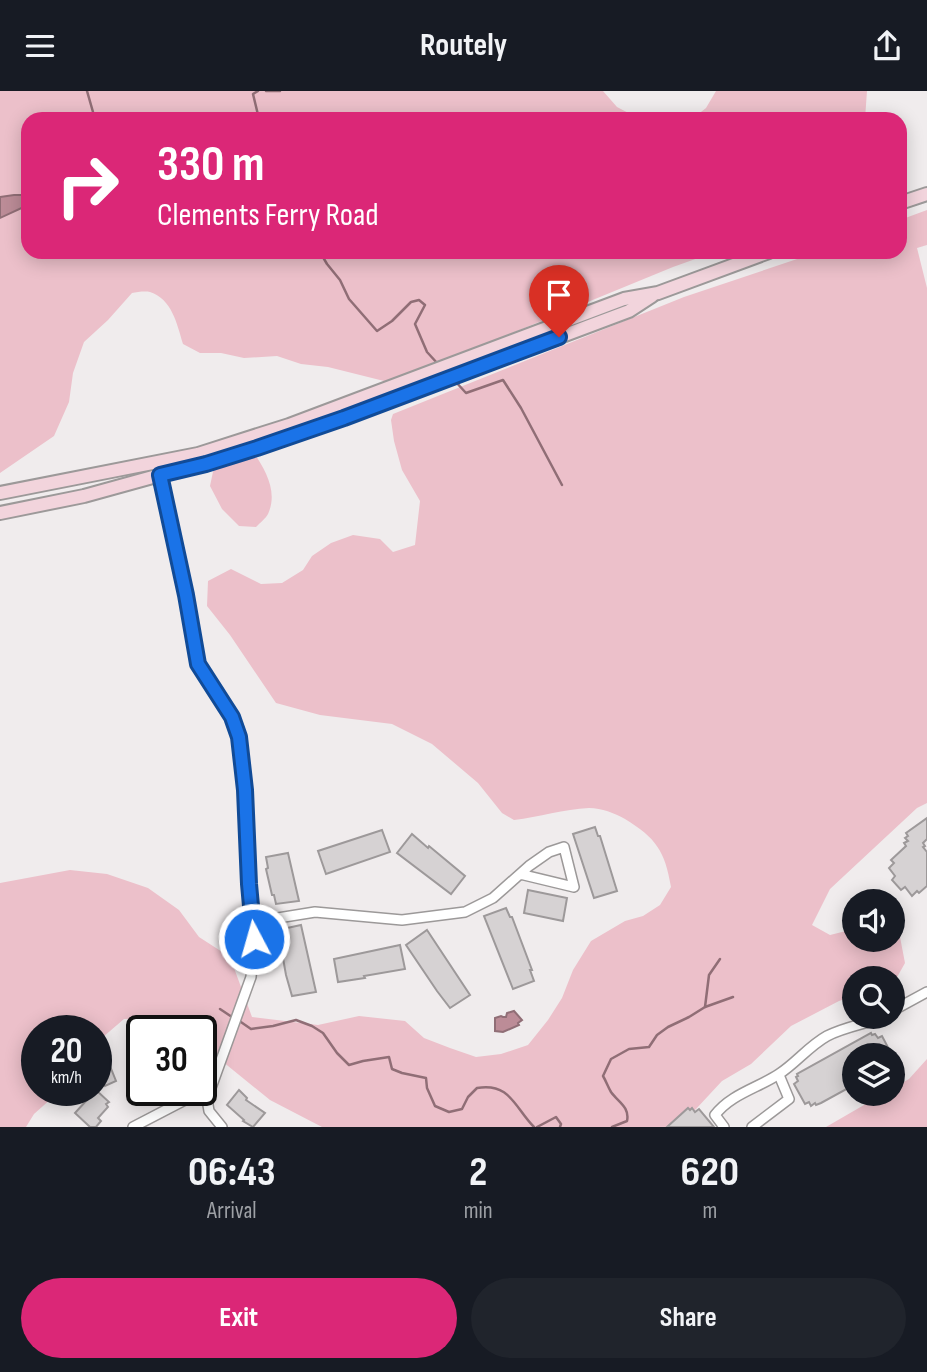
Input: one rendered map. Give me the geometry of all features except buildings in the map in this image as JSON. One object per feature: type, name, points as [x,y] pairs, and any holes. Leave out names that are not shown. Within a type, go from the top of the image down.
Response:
[{"type":"main road","points":[[907,201],[927,194]]},
{"type":"main road","points":[[0,493],[198,453],[289,425],[629,311],[658,293],[750,259]]},
{"type":"main road","points":[[0,513],[84,496],[206,464],[257,448],[426,380]]},
{"type":"street","points":[[160,475],[198,664],[232,717],[239,737],[245,790],[254,939],[251,977],[217,1070]]},
{"type":"street","points":[[253,922],[315,912],[402,920],[465,912],[493,898],[520,874],[549,852],[564,847],[574,887],[520,874]]},
{"type":"street","points":[[905,1004],[927,992]]},
{"type":"street","points":[[724,1127],[715,1115],[721,1107],[779,1075],[825,1037],[844,1029]]},
{"type":"street","points":[[752,1127],[789,1100],[779,1075]]},
{"type":"street","points":[[134,1127],[174,1106]]},
{"type":"street","points":[[208,1106],[222,1127]]},
{"type":"shaded area","points":[[0,91],[603,91],[617,107],[627,112],[21,112],[21,196],[0,197]]},
{"type":"shaded area","points":[[716,91],[867,91],[866,112],[701,112]]},
{"type":"shaded area","points":[[21,195],[21,208],[0,218],[0,197]]},
{"type":"shaded area","points":[[21,208],[21,259],[695,259],[388,382],[328,367],[301,364],[277,356],[244,358],[221,353],[200,353],[183,344],[169,306],[164,300],[150,292],[132,293],[84,342],[73,373],[69,402],[54,436],[0,473],[0,218]]},
{"type":"shaded area","points":[[927,210],[927,245],[917,248],[927,288],[927,803],[917,808],[830,889],[812,925],[830,935],[842,932],[842,952],[903,952],[903,966],[842,966],[842,1000],[791,1026],[751,1064],[722,1081],[696,1109],[672,1127],[322,1127],[270,1100],[217,1057],[217,1015],[126,1015],[126,1019],[112,1029],[112,1015],[21,1015],[21,1106],[43,1106],[26,1127],[0,1127],[0,883],[70,870],[107,874],[148,888],[179,910],[199,937],[230,957],[252,1017],[318,1025],[359,1016],[405,1021],[424,1038],[476,1057],[501,1054],[528,1045],[562,998],[573,970],[591,941],[660,905],[671,887],[666,864],[652,839],[625,819],[599,809],[570,810],[514,820],[502,813],[478,783],[432,744],[392,724],[320,715],[276,703],[207,606],[208,581],[231,569],[261,584],[282,583],[303,570],[312,556],[331,543],[353,535],[380,539],[393,552],[415,545],[420,501],[402,470],[394,441],[391,420],[393,414],[684,297],[797,259],[907,259],[907,217]]},
{"type":"shaded area","points":[[254,453],[269,482],[271,506],[267,516],[256,527],[239,526],[222,509],[210,486],[214,467]]},
{"type":"shaded area","points":[[514,1011],[522,1020],[519,1025],[503,1032],[495,1031],[495,1018],[506,1017],[507,1013]]},
{"type":"shaded area","points":[[927,1059],[927,1127],[826,1127],[862,1106],[905,1106],[905,1081]]},
{"type":"waterway","points":[[87,91],[93,112]]},
{"type":"waterway","points":[[257,112],[253,94],[258,91]]},
{"type":"waterway","points":[[266,91],[280,91]]},
{"type":"waterway","points":[[324,259],[340,280],[349,299],[377,331],[392,321],[411,302],[419,300],[425,305],[415,324],[427,352],[438,364]]},
{"type":"waterway","points":[[455,381],[466,393],[503,380],[562,485]]},
{"type":"waterway","points":[[705,1007],[709,975],[720,959]]},
{"type":"waterway","points":[[612,1127],[627,1121],[627,1116],[625,1108],[611,1092],[603,1076],[611,1059],[629,1049],[649,1047],[657,1035],[668,1027],[705,1007],[733,997]]},
{"type":"waterway","points":[[220,1009],[232,1017]]},
{"type":"waterway","points":[[238,1020],[251,1029],[296,1020],[312,1026],[323,1033],[349,1065],[389,1057],[392,1069],[426,1078],[427,1088],[435,1106],[449,1112],[462,1109],[477,1088],[497,1089],[511,1098],[534,1127]]},
{"type":"waterway","points":[[537,1127],[556,1117],[560,1127]]},
{"type":"route","points":[[254,939],[239,737],[232,717],[198,664],[160,475],[206,464],[344,418],[559,337]]}]
